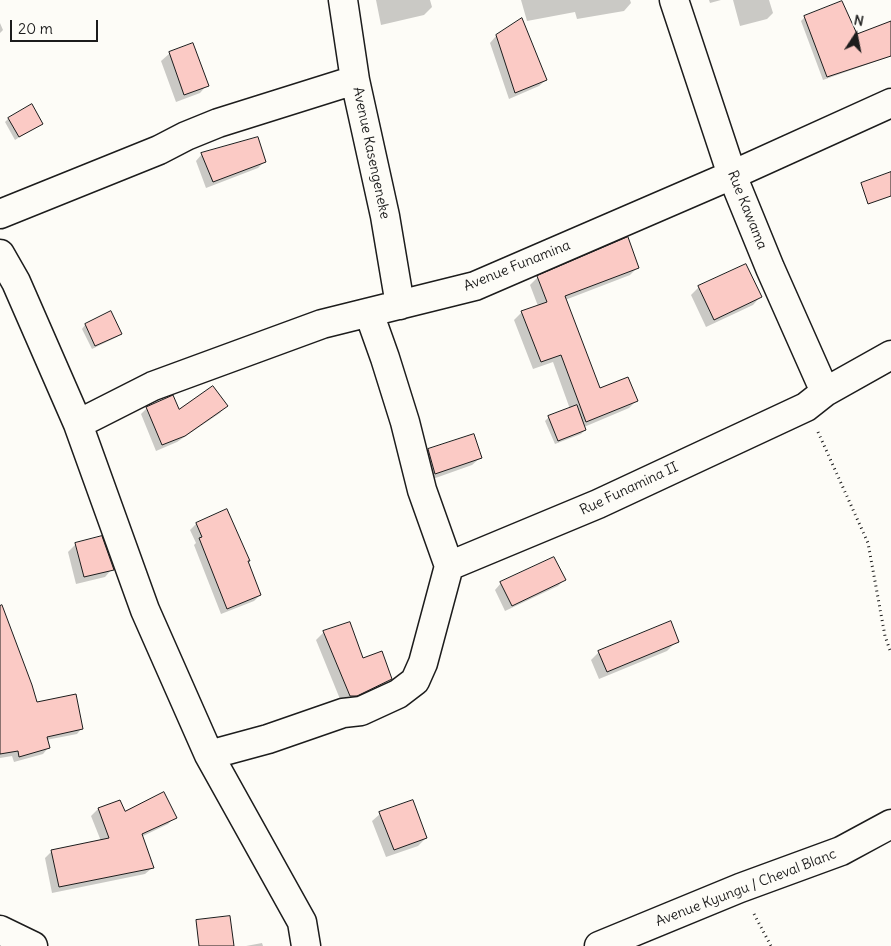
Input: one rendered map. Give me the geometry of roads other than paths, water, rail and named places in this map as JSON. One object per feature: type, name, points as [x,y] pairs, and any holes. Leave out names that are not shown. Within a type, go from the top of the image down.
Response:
[{"type":"street","name":"Avenue Kasengeneke","points":[[343,0],[355,80],[385,216],[400,305]]},
{"type":"street","name":"Rue Kawama","points":[[674,0],[732,175],[770,268],[816,400]]},
{"type":"street","points":[[0,214],[159,150],[218,123],[355,80]]},
{"type":"street","name":"Avenue Funamina","points":[[78,424],[153,386],[322,324],[475,286],[732,175],[891,103]]},
{"type":"street","points":[[0,254],[8,285],[78,424],[145,610],[208,755],[302,922],[306,946]]},
{"type":"street","points":[[208,755],[268,739],[343,713],[361,711],[398,694],[415,681],[423,663],[449,566],[422,490],[386,358],[369,313]]},
{"type":"street","name":"Rue Funamina II","points":[[449,566],[598,504],[816,400],[891,355]]},
{"type":"street","name":"Avenue Kyungu / Cheval Blanc","points":[[599,946],[740,888],[841,851],[891,824]]},
{"type":"street","points":[[0,930],[33,946]]}]
